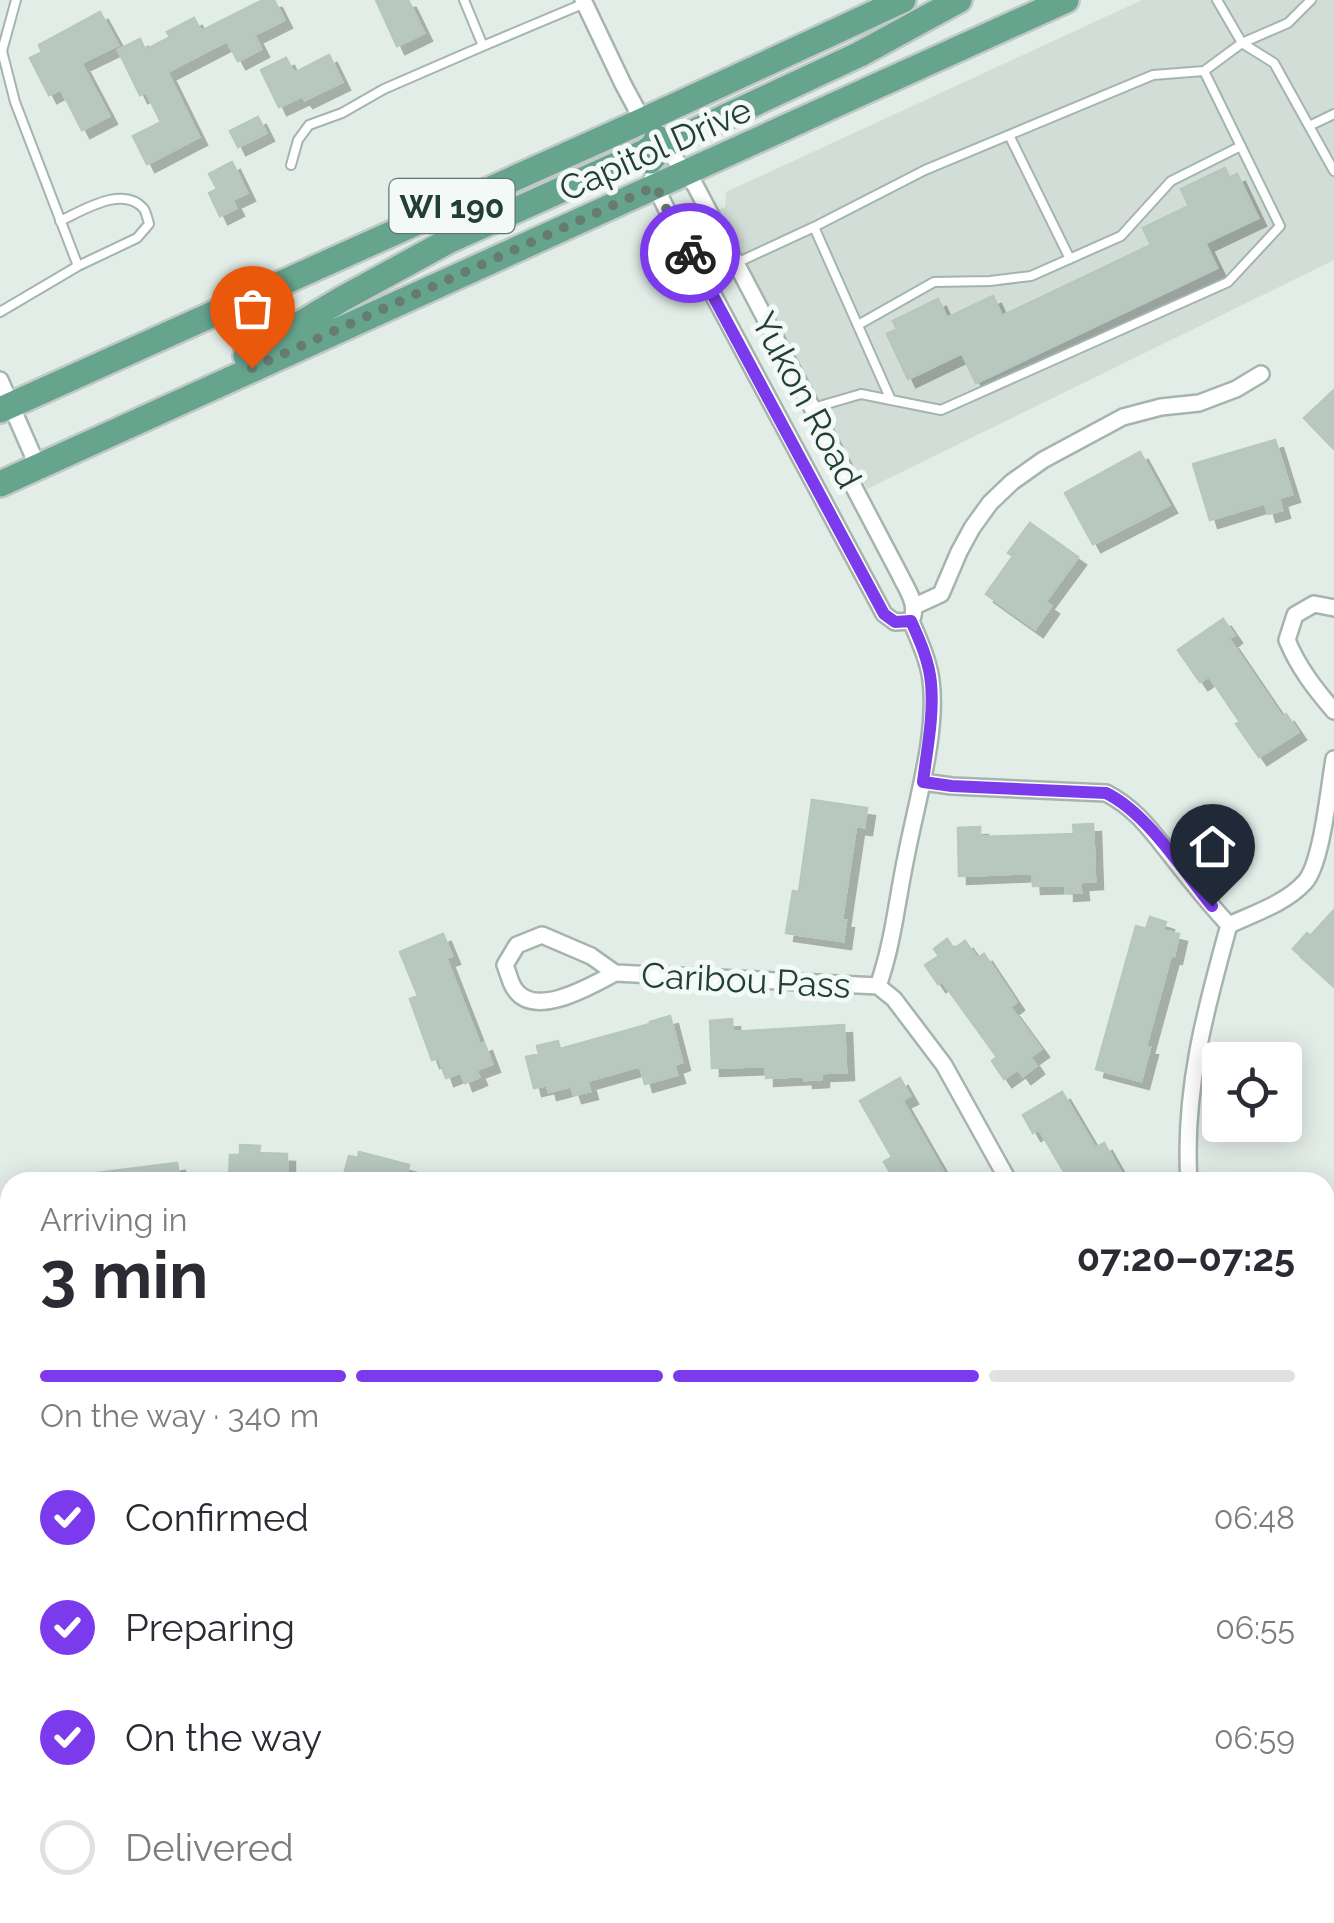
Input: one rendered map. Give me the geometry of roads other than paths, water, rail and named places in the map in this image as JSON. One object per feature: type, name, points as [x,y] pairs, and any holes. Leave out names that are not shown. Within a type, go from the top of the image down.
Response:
[{"type":"main road","name":"Capitol Drive","points":[[0,484],[143,418],[652,152],[903,0]]},
{"type":"main road","points":[[143,418],[450,240],[652,152],[860,54],[959,0]]},
{"type":"main road","name":"Capitol Drive","points":[[652,152],[687,173],[1066,0]]},
{"type":"main road","name":"Capitol Drive","points":[[6,407],[652,152]]},
{"type":"street","name":"Yukon Road","points":[[584,2],[652,152],[674,226],[884,614],[895,622],[913,614]]},
{"type":"street","name":"Yukon Road","points":[[687,173],[812,408],[913,614],[923,647],[931,682],[923,782],[878,986]]},
{"type":"street","points":[[913,614],[941,594],[959,552],[990,502],[1043,460],[1122,417],[1198,403],[1236,390],[1261,374]]},
{"type":"street","points":[[0,380],[6,407],[38,466]]},
{"type":"street","points":[[1334,608],[1314,604],[1295,615],[1287,640],[1316,690],[1334,711]]},
{"type":"street","points":[[1229,925],[1284,899],[1308,880],[1316,864],[1334,759]]},
{"type":"street","points":[[923,782],[1106,793],[1121,800],[1139,816],[1229,925]]},
{"type":"street","points":[[1189,1172],[1187,1144],[1193,1069],[1229,925]]},
{"type":"street","name":"Caribou Pass","points":[[615,973],[591,956],[542,935],[517,945],[505,965],[514,990],[528,1000],[546,1002],[615,973],[878,986]]},
{"type":"street","points":[[878,986],[894,999],[944,1065],[1003,1172]]},
{"type":"lane","points":[[16,0],[2,50],[15,102],[78,266]]},
{"type":"lane","points":[[464,0],[483,46]]},
{"type":"lane","points":[[1218,0],[1242,43],[1274,63],[1334,171]]},
{"type":"lane","points":[[704,278],[926,170],[1154,75],[1204,71],[1242,43],[1288,22],[1312,0]]},
{"type":"lane","points":[[291,166],[298,140],[310,126],[384,89],[584,2]]},
{"type":"lane","points":[[812,408],[861,394],[941,410],[1228,282],[1280,226],[1204,71]]},
{"type":"lane","points":[[1309,126],[1334,114]]},
{"type":"lane","points":[[1009,136],[1070,258]]},
{"type":"lane","points":[[858,325],[934,282],[990,282],[1031,276],[1120,236],[1171,181],[1241,146]]},
{"type":"lane","points":[[0,312],[78,266],[138,238],[150,224],[144,209],[128,200],[110,199],[60,221]]},
{"type":"lane","points":[[814,227],[890,400]]}]
